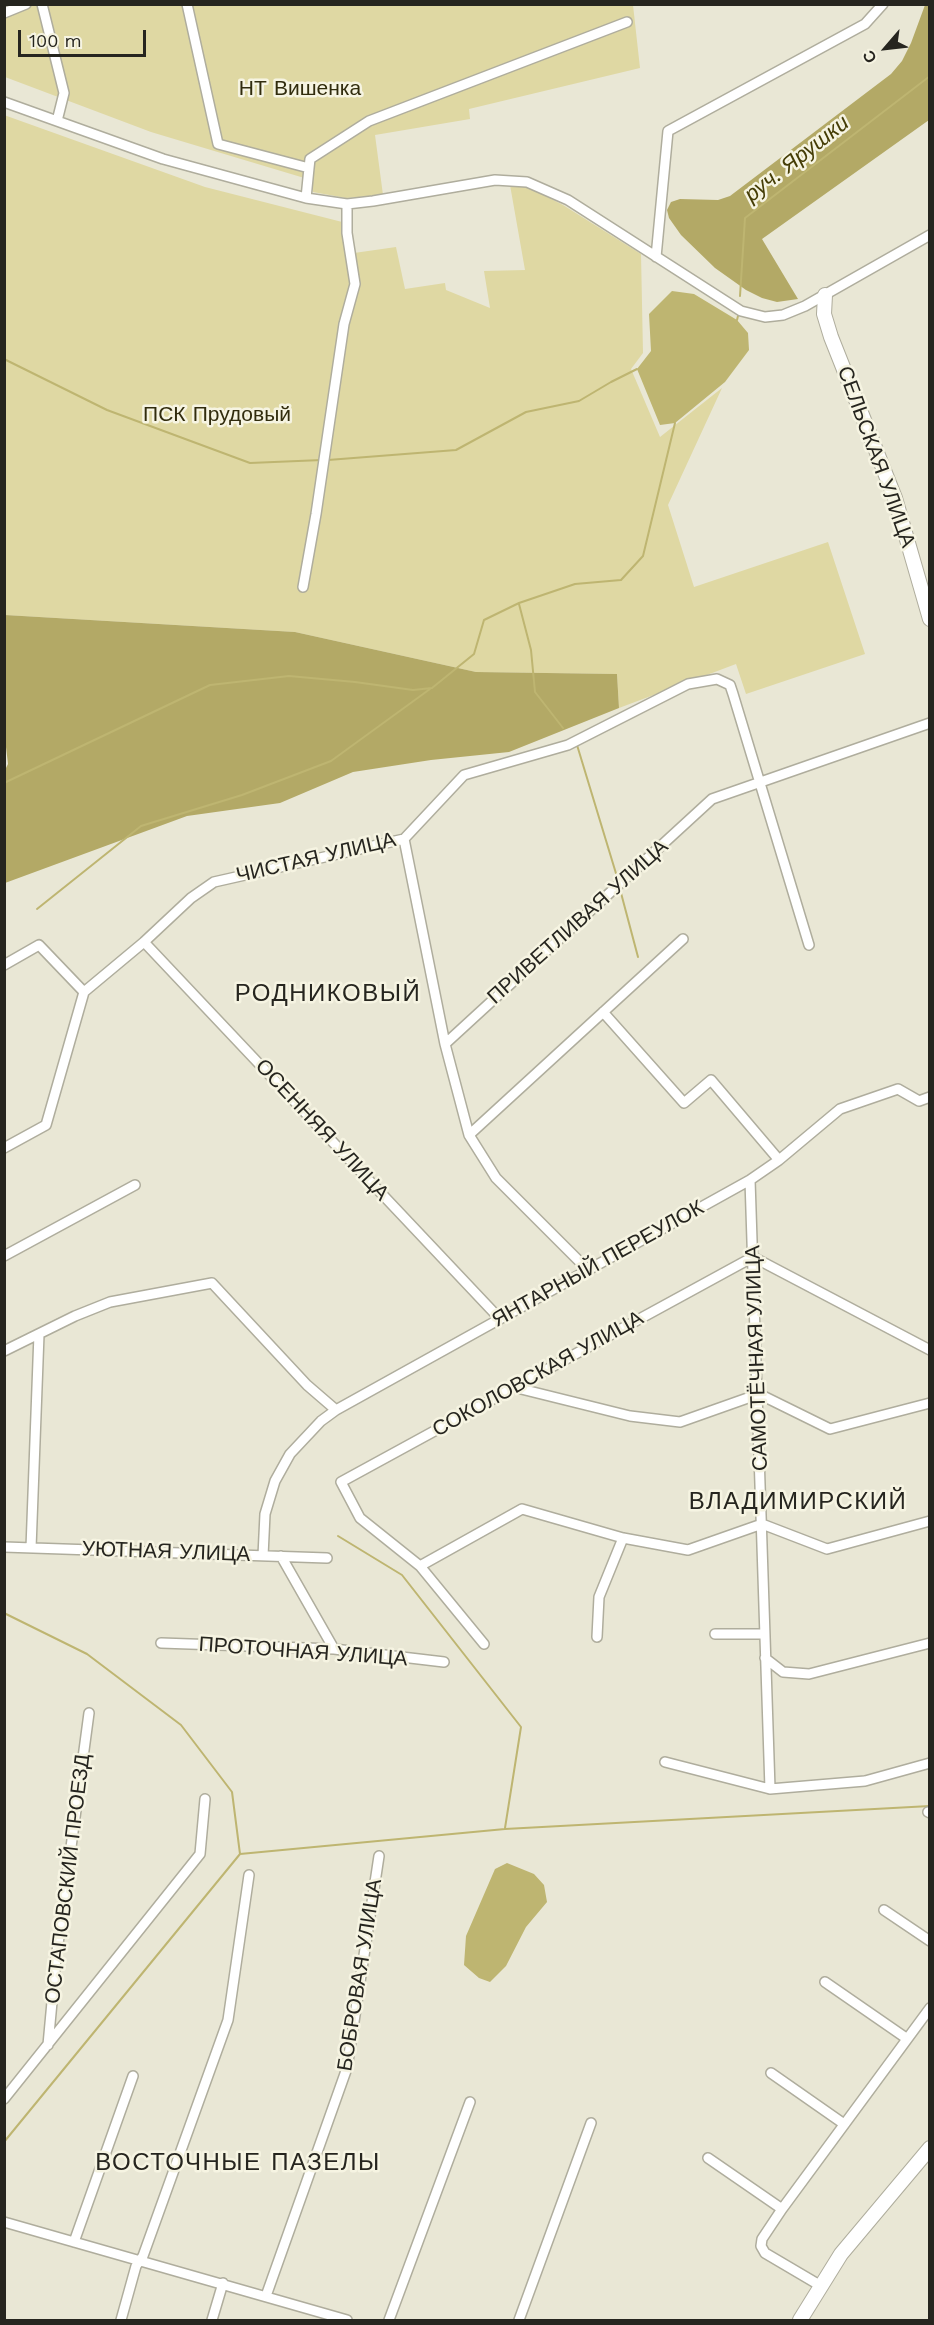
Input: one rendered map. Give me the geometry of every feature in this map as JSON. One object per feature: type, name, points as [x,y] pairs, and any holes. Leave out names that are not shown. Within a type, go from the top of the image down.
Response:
[{"type":"street","points":[[4,13],[27,4]]},
{"type":"street","points":[[42,4],[64,93],[57,121]]},
{"type":"street","points":[[187,4],[218,144],[309,168]]},
{"type":"street","points":[[656,256],[668,131],[865,24],[883,4]]},
{"type":"street","points":[[306,198],[310,159],[369,122],[627,22]]},
{"type":"street","points":[[4,102],[163,159],[306,198],[347,204],[495,180],[527,182],[568,200],[741,311],[765,317],[783,315],[825,295],[930,235]]},
{"type":"street","points":[[303,587],[344,324],[355,284],[347,233],[347,204]]},
{"type":"street","name":"СЕЛЬСКАЯ УЛИЦА","points":[[825,295],[824,314],[831,337],[895,498],[930,619]]},
{"type":"street","name":"ЧИСТАЯ УЛИЦА","points":[[84,992],[144,942],[191,898],[214,882],[404,839],[464,775],[568,745],[688,684],[717,679],[730,685],[809,945]]},
{"type":"street","points":[[760,782],[930,723]]},
{"type":"street","name":"ПРИВЕТЛИВАЯ УЛИЦА","points":[[445,1044],[712,799],[760,782]]},
{"type":"street","points":[[404,839],[445,1044],[469,1135],[496,1178],[588,1270]]},
{"type":"street","points":[[469,1135],[683,939]]},
{"type":"street","name":"ОСЕННЯЯ УЛИЦА","points":[[144,942],[499,1318]]},
{"type":"street","points":[[4,965],[39,945],[84,992],[46,1125],[4,1148]]},
{"type":"street","points":[[603,1012],[684,1103],[711,1080],[779,1160]]},
{"type":"street","name":"ЯНТАРНЫЙ ПЕРЕУЛОК","points":[[263,1556],[265,1514],[275,1481],[290,1454],[321,1421],[336,1410],[750,1180],[779,1160],[840,1109],[898,1089],[919,1101],[930,1097]]},
{"type":"street","name":"САМОТЁЧНАЯ УЛИЦА","points":[[750,1180],[759,1394],[770,1789]]},
{"type":"street","points":[[4,1256],[135,1185]]},
{"type":"street","points":[[753,1257],[930,1350]]},
{"type":"street","name":"СОКОЛОВСКАЯ УЛИЦА","points":[[484,1644],[420,1566],[360,1518],[340,1482],[753,1257]]},
{"type":"street","points":[[4,1351],[110,1302],[212,1284],[308,1385],[336,1410]]},
{"type":"street","points":[[31,1548],[39,1334]]},
{"type":"street","points":[[513,1387],[630,1416],[680,1422],[759,1394],[830,1429],[930,1403]]},
{"type":"street","points":[[420,1566],[522,1509],[623,1538],[688,1550],[762,1524],[827,1549],[930,1521]]},
{"type":"street","points":[[597,1636],[599,1597],[623,1538]]},
{"type":"street","name":"УЮТНАЯ УЛИЦА","points":[[4,1547],[327,1558]]},
{"type":"street","points":[[281,1556],[334,1649]]},
{"type":"street","points":[[715,1634],[764,1634]]},
{"type":"street","name":"ПРОТОЧНАЯ УЛИЦА","points":[[161,1643],[334,1649],[444,1662]]},
{"type":"street","points":[[765,1658],[783,1672],[809,1674],[930,1643]]},
{"type":"street","name":"ОСТАПОВСКИЙ ПРОЕЗД","points":[[48,2045],[56,1959],[89,1713]]},
{"type":"street","points":[[665,1762],[770,1789],[865,1781],[930,1763]]},
{"type":"street","points":[[4,2099],[200,1854],[205,1799]]},
{"type":"street","name":"БОБРОВАЯ УЛИЦА","points":[[266,2296],[347,2068],[379,1856]]},
{"type":"street","points":[[121,2320],[138,2262],[143,2256],[228,2020],[249,1875]]},
{"type":"street","points":[[884,1910],[930,1941]]},
{"type":"street","points":[[825,1982],[906,2038]]},
{"type":"street","points":[[822,2286],[765,2253],[761,2246],[762,2239],[930,2008]]},
{"type":"street","points":[[771,2073],[844,2124]]},
{"type":"street","points":[[74,2242],[133,2076]]},
{"type":"street","points":[[389,2320],[470,2102]]},
{"type":"street","points":[[519,2320],[591,2123]]},
{"type":"street","points":[[800,2320],[841,2254],[930,2148]]},
{"type":"street","points":[[708,2158],[782,2209]]},
{"type":"street","points":[[4,2222],[346,2320]]},
{"type":"street","points":[[212,2320],[222,2283]]},
{"type":"green space","name":"НТ Вишенка","points":[[4,5],[633,5],[640,68],[469,109],[470,119],[375,135],[383,195],[346,198],[313,192],[311,180],[151,132],[5,77]]},
{"type":"green space","name":"ПСК Прудовый","points":[[4,115],[205,187],[350,224],[354,253],[396,247],[405,289],[445,283],[446,290],[490,308],[484,271],[525,270],[510,185],[530,188],[563,205],[641,254],[643,353],[631,369],[660,437],[722,388],[668,505],[694,587],[828,542],[865,654],[746,694],[736,664],[619,708],[617,674],[476,672],[295,632],[5,615]]},
{"type":"shaded area","points":[[925,5],[930,5],[929,120],[762,239],[798,299],[777,302],[762,298],[746,290],[715,268],[681,235],[669,218],[667,210],[671,202],[680,199],[718,200],[730,196],[891,74],[902,61],[911,43]]},
{"type":"shaded area","points":[[672,291],[694,294],[737,320],[748,333],[749,350],[725,382],[675,423],[660,425],[637,369],[651,351],[649,314]]},
{"type":"shaded area","points":[[5,615],[295,632],[476,672],[617,674],[619,708],[509,752],[431,760],[353,772],[280,803],[187,816],[5,883],[4,772],[8,764],[4,730]]},
{"type":"shaded area","points":[[507,1863],[534,1874],[544,1885],[547,1902],[526,1927],[506,1966],[490,1982],[479,1978],[464,1965],[466,1936],[495,1869]]},
{"type":"waterway","name":"руч. Ярушки","points":[[740,296],[745,218],[930,76]]},
{"type":"waterway","name":"руч. Ярушки","points":[[737,320],[738,316]]},
{"type":"waterway","points":[[4,359],[107,410],[250,463],[322,460]]},
{"type":"waterway","points":[[328,460],[456,450],[526,412],[579,401],[637,369]]},
{"type":"waterway","points":[[4,783],[210,685],[289,676],[413,690],[432,688],[474,654],[484,620],[519,603],[575,584],[621,580],[643,556],[675,423]]},
{"type":"waterway","points":[[519,604],[531,650],[535,692],[563,728]]},
{"type":"waterway","points":[[37,909],[141,826],[242,795],[331,761],[430,689]]},
{"type":"waterway","points":[[577,745],[618,880]]},
{"type":"waterway","points":[[621,893],[638,957]]},
{"type":"waterway","points":[[338,1536],[402,1575],[521,1727],[505,1828]]},
{"type":"waterway","points":[[4,1613],[87,1654],[181,1725],[232,1792],[240,1854]]},
{"type":"waterway","points":[[4,2142],[240,1854],[505,1829],[930,1806]]},
{"type":"district","name":"РОДНИКОВЫЙ","points":[[328,994]]},
{"type":"district","name":"ВЛАДИМИРСКИЙ","points":[[798,1502]]},
{"type":"district","name":"ВОСТОЧНЫЕ ПАЗЕЛЫ","points":[[238,2163]]}]
